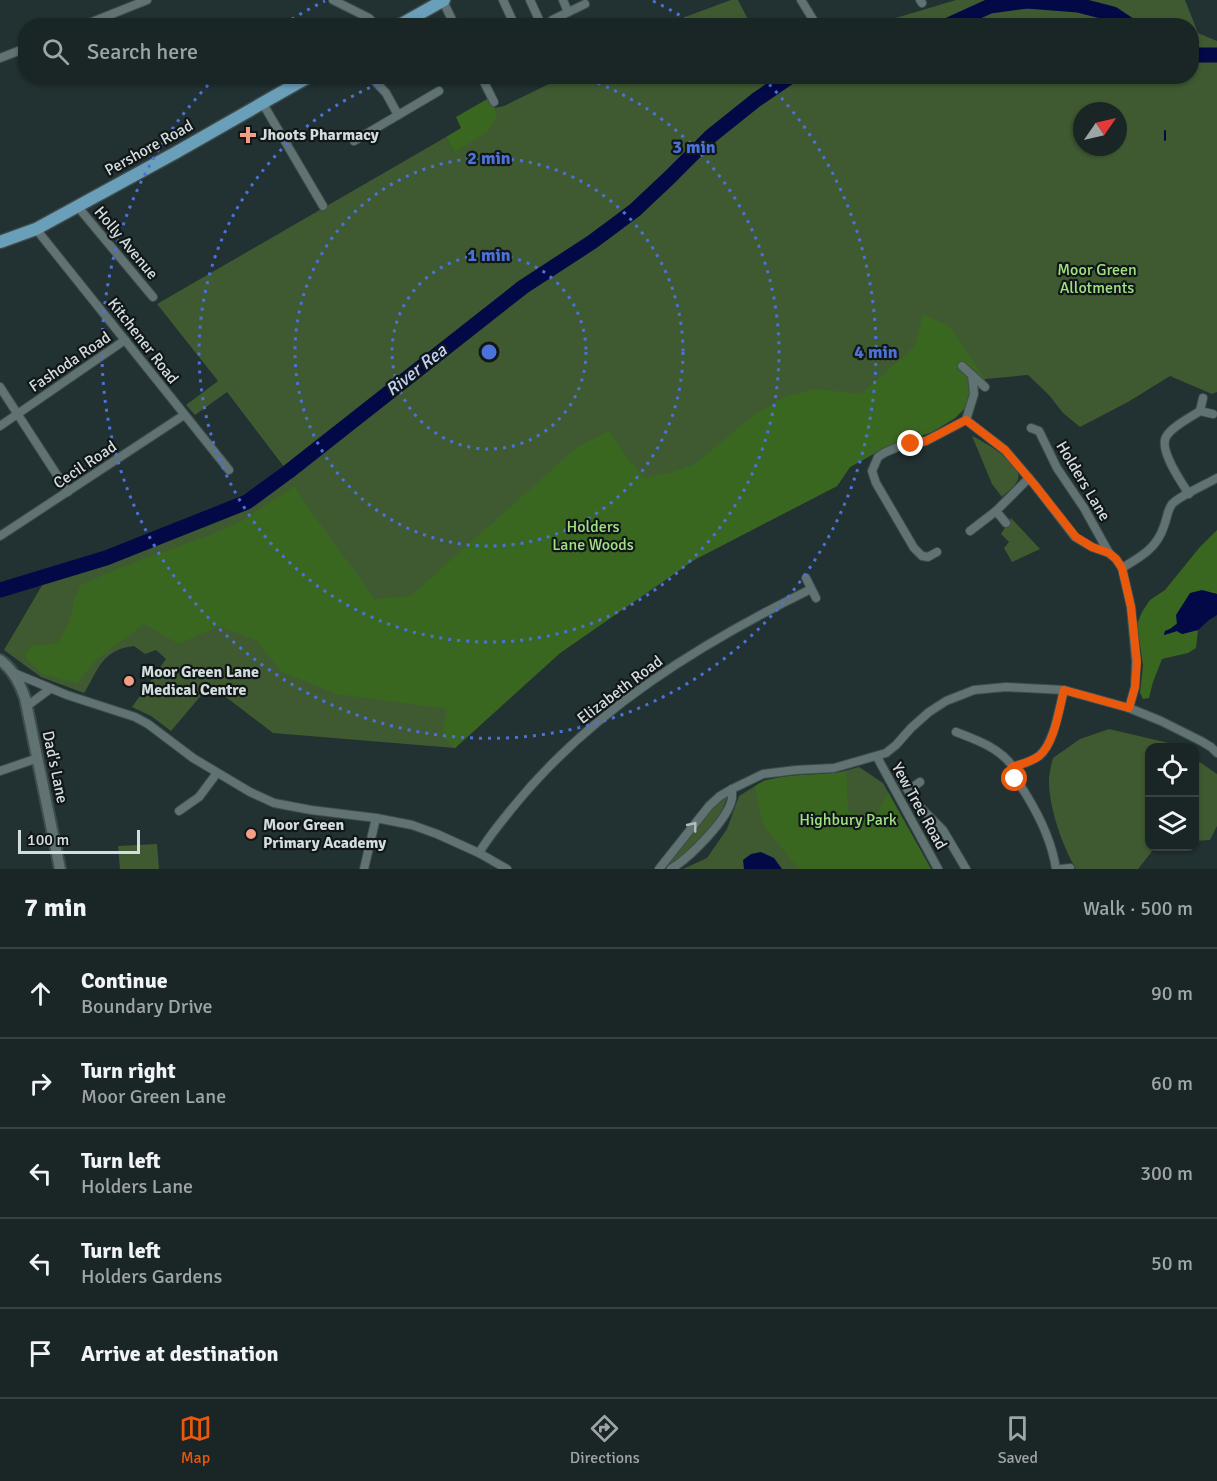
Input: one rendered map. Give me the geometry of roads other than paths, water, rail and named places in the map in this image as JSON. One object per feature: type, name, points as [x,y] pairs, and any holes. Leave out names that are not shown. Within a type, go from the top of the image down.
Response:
[{"type":"main road","points":[[412,18],[443,0]]},
{"type":"main road","name":"Pershore Road","points":[[0,242],[36,229],[78,207],[297,84]]},
{"type":"street","points":[[102,18],[147,0]]},
{"type":"street","points":[[333,0],[369,18]]},
{"type":"street","points":[[443,0],[451,18]]},
{"type":"street","points":[[503,0],[511,18]]},
{"type":"street","points":[[530,0],[538,18]]},
{"type":"street","points":[[563,0],[568,12]]},
{"type":"street","points":[[801,0],[812,18]]},
{"type":"street","points":[[556,18],[585,4]]},
{"type":"street","points":[[0,58],[18,51]]},
{"type":"street","points":[[378,84],[386,93],[398,115]]},
{"type":"street","points":[[485,84],[494,102]]},
{"type":"street","points":[[354,141],[440,91]]},
{"type":"street","points":[[263,104],[323,206]]},
{"type":"street","name":"Holly Avenue","points":[[78,207],[153,297]]},
{"type":"street","name":"Kitchener Road","points":[[36,229],[229,470]]},
{"type":"street","name":"Fashoda Road","points":[[0,426],[125,340]]},
{"type":"street","points":[[962,366],[985,387]]},
{"type":"street","points":[[937,552],[928,557],[922,556],[914,548],[876,483],[872,471],[878,457],[884,453],[900,446],[926,441],[966,420],[974,394],[972,375]]},
{"type":"street","points":[[0,387],[68,492]]},
{"type":"street","points":[[1188,494],[1173,467],[1164,444],[1171,431],[1200,411],[1203,398]]},
{"type":"street","points":[[1200,411],[1213,414]]},
{"type":"street","name":"Cecil Road","points":[[0,536],[184,415]]},
{"type":"street","name":"Holders Lane","points":[[966,420],[1005,450],[1076,537],[1092,547],[1109,553]]},
{"type":"street","name":"Holders Lane","points":[[1031,428],[1039,431],[1058,468],[1109,553],[1122,568],[1131,607],[1137,662],[1135,687],[1129,708]]},
{"type":"street","points":[[970,531],[996,512],[1029,478]]},
{"type":"street","points":[[1122,568],[1141,558],[1151,549],[1162,532],[1167,513],[1172,505],[1217,478]]},
{"type":"street","points":[[996,512],[1006,523]]},
{"type":"street","points":[[806,578],[816,598]]},
{"type":"street","name":"Elizabeth Road","points":[[479,853],[489,837],[532,784],[578,738],[615,708],[707,644],[765,611],[811,589]]},
{"type":"street","points":[[0,660],[14,673],[50,689],[135,717],[217,773],[274,803],[412,825],[479,853],[507,869]]},
{"type":"street","name":"Dad's Lane","points":[[14,673],[27,706],[57,868]]},
{"type":"street","points":[[659,869],[709,806],[732,789],[763,774],[834,768],[877,757],[896,745],[929,712],[946,701],[974,690],[1006,687],[1064,690],[1129,708],[1161,721],[1211,747],[1217,753]]},
{"type":"street","points":[[27,706],[50,689]]},
{"type":"street","points":[[1012,767],[1039,756],[1046,748],[1054,729],[1064,690]]},
{"type":"street","points":[[956,732],[968,732],[996,749],[1008,760],[1015,779],[1043,825],[1053,852],[1056,869]]},
{"type":"street","name":"Yew Tree Road","points":[[877,757],[938,869]]},
{"type":"street","points":[[0,771],[38,758]]},
{"type":"street","points":[[179,811],[200,797],[217,773]]},
{"type":"street","points":[[902,781],[916,803],[943,830],[966,869]]},
{"type":"street","points":[[909,790],[920,782]]},
{"type":"street","points":[[672,869],[696,849],[722,820],[732,799],[732,789]]},
{"type":"street","points":[[364,869],[376,818]]},
{"type":"street","points":[[1061,869],[1070,868]]},
{"type":"waterway","name":"River Rea","points":[[964,18],[990,6],[1027,1],[1078,5],[1113,14],[1119,18]]},
{"type":"waterway","name":"River Rea","points":[[1199,55],[1217,55]]},
{"type":"waterway","name":"River Rea","points":[[0,590],[106,558],[247,502],[523,287],[592,242],[635,210],[711,136],[779,84]]},
{"type":"waterway","points":[[1165,131],[1165,140]]},
{"type":"place","name":"Jhoots Pharmacy","points":[[248,135]]},
{"type":"place","name":"Moor Green Lane Medical Centre","points":[[129,681]]},
{"type":"place","name":"Moor Green Primary Academy","points":[[251,834]]},
{"type":"park label","name":"Moor Green Allotments","points":[[1097,279]]},
{"type":"park label","name":"Holders Lane Woods","points":[[593,536]]},
{"type":"park label","name":"Highbury Park","points":[[848,820]]}]
